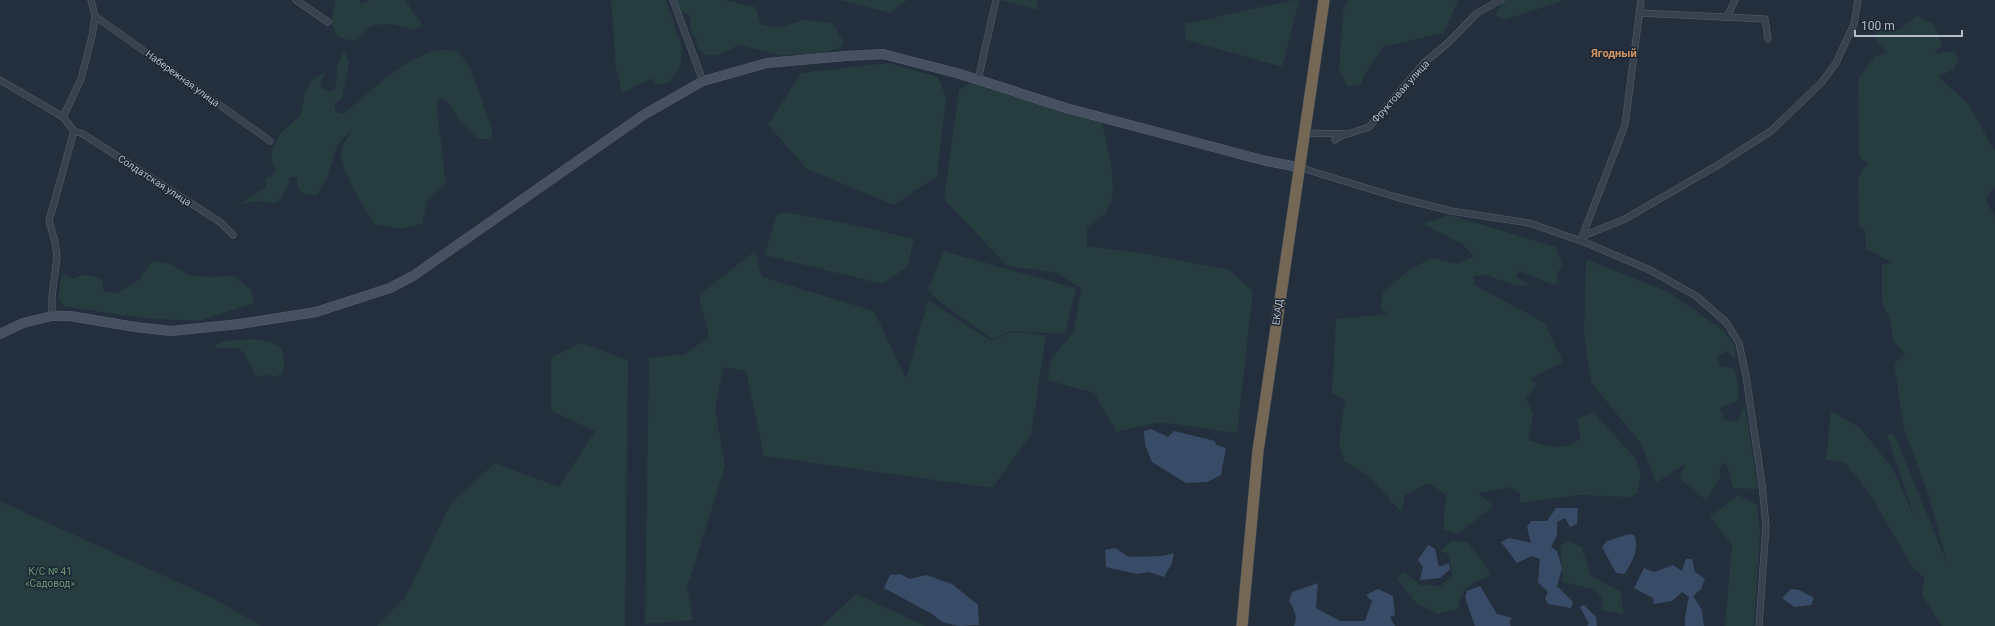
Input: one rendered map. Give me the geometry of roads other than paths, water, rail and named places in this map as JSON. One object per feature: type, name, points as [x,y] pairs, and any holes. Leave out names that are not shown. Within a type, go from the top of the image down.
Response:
[{"type":"highway","name":"ЕКАД","points":[[1242,626],[1258,451],[1298,167],[1324,0]]},
{"type":"street","points":[[63,117],[81,79],[92,36],[95,16],[91,0]]},
{"type":"street","points":[[296,0],[328,22]]},
{"type":"street","points":[[673,0],[703,81]]},
{"type":"street","points":[[978,80],[996,0]]},
{"type":"street","name":"Фруктовая улица","points":[[1304,133],[1344,134],[1369,127],[1424,63],[1449,42],[1477,13],[1502,0]]},
{"type":"street","points":[[1581,238],[1625,125],[1641,0]]},
{"type":"street","points":[[1727,17],[1735,0]]},
{"type":"street","points":[[1581,238],[1625,219],[1718,165],[1771,131],[1821,83],[1836,63],[1854,24],[1858,0]]},
{"type":"street","points":[[1640,12],[1765,20],[1768,39]]},
{"type":"street","name":"Набережная улица","points":[[95,16],[270,141]]},
{"type":"street","points":[[0,334],[23,323],[52,316],[70,316],[155,330],[202,329],[316,312],[390,288],[413,276],[645,114],[703,81],[767,63],[883,54],[978,80],[1066,108],[1266,161],[1298,167],[1396,197],[1451,211],[1529,223],[1581,238],[1650,270],[1696,296],[1726,322],[1739,343],[1746,376],[1762,484],[1766,526],[1759,626]]},
{"type":"street","name":"Солдатская улица","points":[[0,80],[63,117],[74,131],[83,134],[220,222],[233,235]]},
{"type":"street","points":[[52,316],[52,296],[57,257],[55,242],[49,221],[74,131]]},
{"type":"street","points":[[1335,140],[1344,134]]},
{"type":"water","points":[[1151,429],[1168,437],[1174,431],[1215,441],[1216,445],[1226,448],[1221,475],[1207,482],[1186,483],[1152,462],[1145,444],[1144,431]]},
{"type":"water","points":[[1556,508],[1578,508],[1577,524],[1570,527],[1565,518],[1557,522],[1557,535],[1551,547],[1557,551],[1562,568],[1557,586],[1573,602],[1571,608],[1548,604],[1545,598],[1548,592],[1538,582],[1540,559],[1532,556],[1517,563],[1501,542],[1509,538],[1531,543],[1527,527],[1531,521],[1547,521]]},
{"type":"water","points":[[1630,534],[1634,535],[1636,540],[1636,550],[1630,565],[1624,574],[1616,573],[1602,547],[1607,541]]},
{"type":"water","points":[[1428,545],[1435,549],[1439,567],[1449,563],[1450,569],[1440,578],[1420,580],[1423,567],[1418,560]]},
{"type":"water","points":[[1115,548],[1129,557],[1163,556],[1174,553],[1172,563],[1164,577],[1149,572],[1137,574],[1106,567],[1105,550]]},
{"type":"water","points":[[1686,559],[1692,559],[1695,572],[1705,579],[1701,589],[1693,596],[1702,610],[1704,626],[1685,626],[1685,617],[1689,597],[1682,592],[1672,601],[1654,604],[1653,598],[1634,588],[1644,568],[1654,572],[1673,565],[1682,571]]},
{"type":"water","points":[[900,574],[910,579],[926,575],[952,584],[978,605],[979,625],[958,626],[942,622],[932,614],[884,588],[890,575]]},
{"type":"water","points":[[1318,583],[1316,608],[1340,621],[1365,621],[1372,601],[1366,595],[1378,589],[1393,596],[1395,615],[1390,617],[1395,626],[1294,626],[1294,610],[1289,601],[1292,592]]},
{"type":"water","points":[[1480,586],[1497,614],[1512,618],[1509,623],[1511,626],[1475,626],[1465,597],[1467,591]]},
{"type":"water","points":[[1791,589],[1799,590],[1814,598],[1811,605],[1794,607],[1782,598]]},
{"type":"water","points":[[1584,605],[1596,617],[1597,626],[1587,626],[1589,624],[1580,607]]},
{"type":"district","name":"Ягодный","points":[[1614,53]]},
{"type":"park label","name":"К/С № 41 «Садовод»","points":[[50,576]]}]
